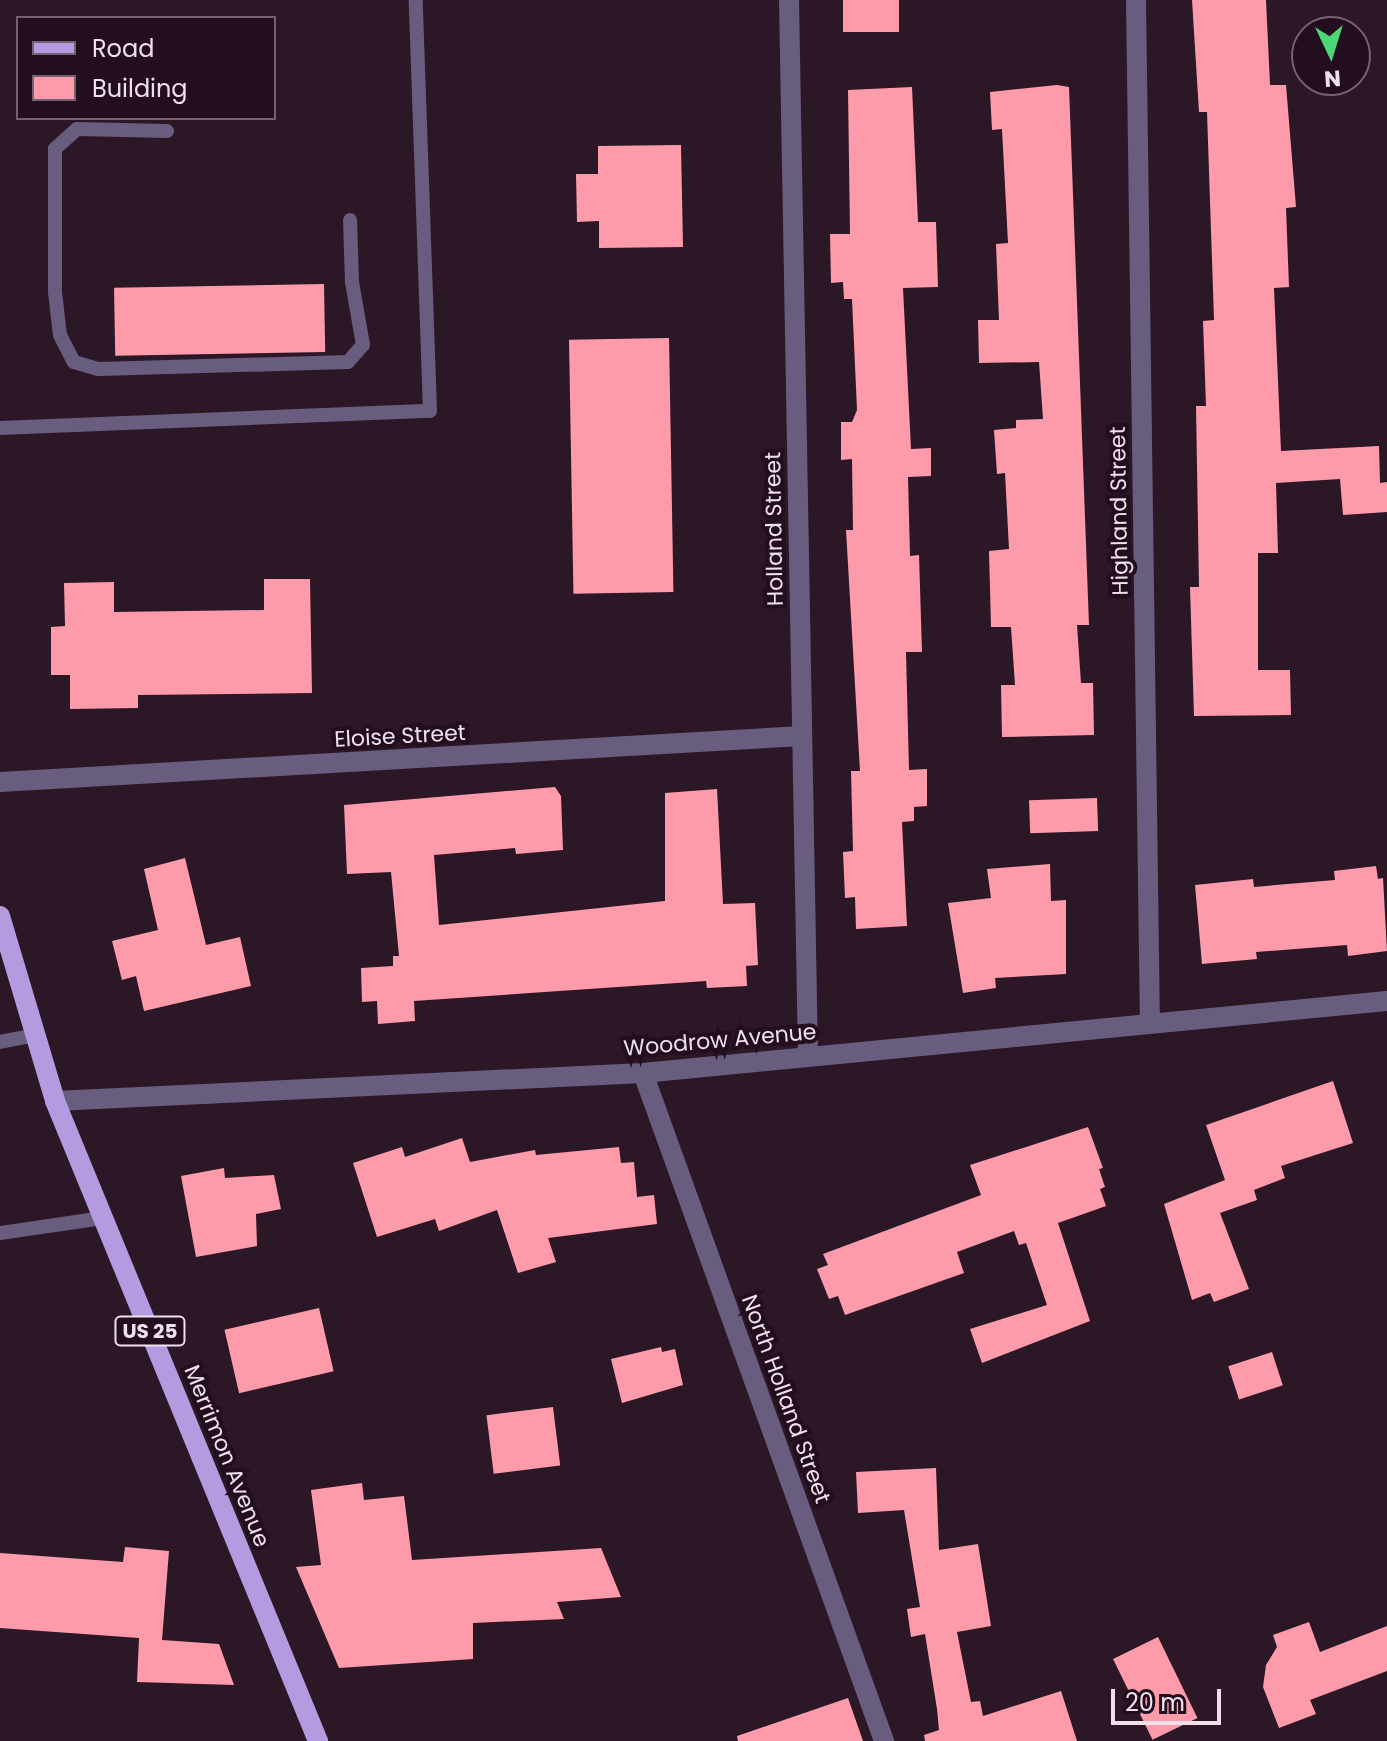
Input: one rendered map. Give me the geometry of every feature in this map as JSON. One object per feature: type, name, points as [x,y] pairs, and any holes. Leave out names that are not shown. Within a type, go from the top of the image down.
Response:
[{"type":"main road","name":"Merrimon Avenue","points":[[0,916],[55,1101],[318,1741]]},
{"type":"street","name":"Holland Street","points":[[789,0],[808,1057]]},
{"type":"street","name":"Highland Street","points":[[1136,0],[1150,1022]]},
{"type":"street","name":"Eloise Street","points":[[0,782],[802,736]]},
{"type":"street","name":"Woodrow Avenue","points":[[55,1101],[643,1073],[1387,1001]]},
{"type":"street","name":"North Holland Street","points":[[643,1073],[884,1741]]},
{"type":"lane","points":[[0,428],[430,411],[416,0]]},
{"type":"lane","points":[[167,131],[77,129],[55,149],[55,292],[60,335],[74,362],[99,369],[348,362],[363,345],[352,282],[350,220]]},
{"type":"lane","points":[[0,1042],[35,1035]]},
{"type":"lane","points":[[0,1233],[103,1218]]},
{"type":"building","points":[[843,0],[899,0],[899,32],[843,32]]},
{"type":"building","points":[[1192,0],[1266,0],[1270,85],[1286,85],[1296,207],[1286,208],[1289,287],[1274,288],[1281,451],[1379,446],[1380,483],[1387,482],[1387,512],[1343,515],[1340,479],[1276,483],[1278,553],[1258,553],[1258,670],[1290,670],[1291,715],[1194,716],[1190,587],[1199,587],[1196,406],[1206,406],[1203,321],[1214,320],[1207,112],[1199,112]]},
{"type":"building","points":[[1057,85],[1069,87],[1089,625],[1077,625],[1081,683],[1093,683],[1094,735],[1002,737],[1001,685],[1015,685],[1011,627],[991,627],[989,551],[1009,549],[1005,473],[997,474],[994,430],[1016,428],[1016,420],[1043,419],[1039,362],[979,363],[978,320],[999,320],[996,244],[1008,243],[1002,129],[992,130],[990,92]]},
{"type":"building","points":[[912,87],[918,222],[936,222],[938,287],[903,288],[911,449],[931,448],[931,476],[908,477],[910,556],[919,555],[922,652],[906,652],[909,770],[927,769],[927,806],[914,807],[914,821],[902,822],[907,926],[856,929],[855,897],[845,898],[843,852],[853,851],[851,771],[860,771],[846,530],[853,530],[852,459],[841,460],[841,422],[852,422],[857,410],[852,299],[844,299],[843,282],[831,283],[830,234],[850,234],[848,90]]},
{"type":"building","points":[[681,145],[683,247],[599,248],[599,221],[577,222],[576,174],[598,174],[598,146]]},
{"type":"building","points":[[324,284],[325,352],[115,356],[114,288]]},
{"type":"building","points":[[669,338],[673,592],[573,594],[569,340]]},
{"type":"building","points":[[264,579],[310,579],[312,693],[138,695],[138,708],[70,709],[70,675],[51,675],[51,627],[65,626],[64,583],[114,582],[114,612],[264,610]]},
{"type":"building","points":[[555,787],[561,796],[563,850],[516,854],[515,848],[434,855],[439,925],[665,901],[665,793],[717,789],[723,904],[755,903],[758,965],[746,966],[747,986],[707,988],[706,981],[414,1001],[415,1021],[378,1024],[377,1001],[362,1002],[361,968],[393,966],[393,956],[399,956],[391,872],[347,874],[344,805]]},
{"type":"building","points":[[1097,798],[1098,831],[1030,833],[1029,800]]},
{"type":"building","points":[[185,858],[206,945],[240,937],[251,986],[144,1011],[136,976],[122,980],[112,941],[158,930],[144,869]]},
{"type":"building","points":[[1050,864],[1051,901],[1066,900],[1066,974],[995,978],[996,988],[963,993],[948,903],[991,898],[987,869]]},
{"type":"building","points":[[1376,866],[1378,879],[1383,878],[1387,951],[1348,956],[1347,945],[1256,952],[1257,959],[1202,964],[1195,885],[1253,879],[1254,887],[1335,880],[1334,871]]},
{"type":"building","points":[[1333,1081],[1353,1143],[1281,1166],[1285,1178],[1254,1190],[1257,1200],[1220,1213],[1249,1289],[1214,1302],[1210,1293],[1192,1300],[1164,1204],[1225,1180],[1206,1125]]},
{"type":"building","points":[[1088,1127],[1103,1168],[1099,1169],[1105,1187],[1100,1189],[1106,1206],[1058,1223],[1090,1321],[982,1363],[970,1329],[1047,1305],[1026,1243],[1019,1245],[1014,1231],[957,1252],[964,1273],[845,1315],[838,1296],[829,1299],[817,1269],[828,1265],[823,1254],[981,1195],[970,1165]]},
{"type":"building","points":[[462,1138],[470,1162],[535,1150],[536,1155],[619,1147],[621,1163],[634,1162],[637,1197],[654,1195],[657,1224],[548,1238],[556,1262],[518,1273],[497,1210],[439,1231],[435,1219],[377,1237],[353,1163],[402,1147],[405,1157]]},
{"type":"building","points":[[224,1168],[225,1178],[274,1175],[281,1209],[256,1214],[257,1246],[196,1257],[181,1176]]},
{"type":"building","points":[[319,1308],[334,1371],[239,1393],[224,1330]]},
{"type":"building","points":[[661,1347],[662,1352],[675,1349],[683,1385],[622,1403],[611,1359]]},
{"type":"building","points":[[1272,1352],[1283,1385],[1239,1400],[1228,1366]]},
{"type":"building","points":[[553,1407],[560,1466],[494,1474],[486,1415]]},
{"type":"building","points":[[936,1468],[939,1550],[978,1544],[991,1626],[957,1632],[971,1702],[980,1701],[983,1716],[1061,1691],[1077,1741],[925,1741],[924,1735],[939,1730],[925,1634],[911,1637],[907,1609],[920,1607],[904,1510],[858,1513],[856,1472]]},
{"type":"building","points":[[362,1483],[364,1500],[404,1496],[412,1560],[601,1548],[621,1597],[557,1602],[564,1619],[473,1623],[473,1659],[339,1668],[296,1567],[321,1565],[311,1490]]},
{"type":"building","points":[[125,1547],[169,1551],[162,1640],[219,1644],[234,1685],[137,1682],[139,1638],[0,1628],[0,1553],[123,1562]]},
{"type":"building","points":[[1309,1622],[1320,1652],[1387,1626],[1387,1671],[1310,1700],[1316,1714],[1279,1728],[1263,1687],[1266,1665],[1277,1647],[1273,1635]]},
{"type":"building","points":[[1158,1637],[1197,1718],[1153,1740],[1113,1659]]},
{"type":"building","points":[[848,1698],[863,1741],[738,1741],[737,1736]]}]
